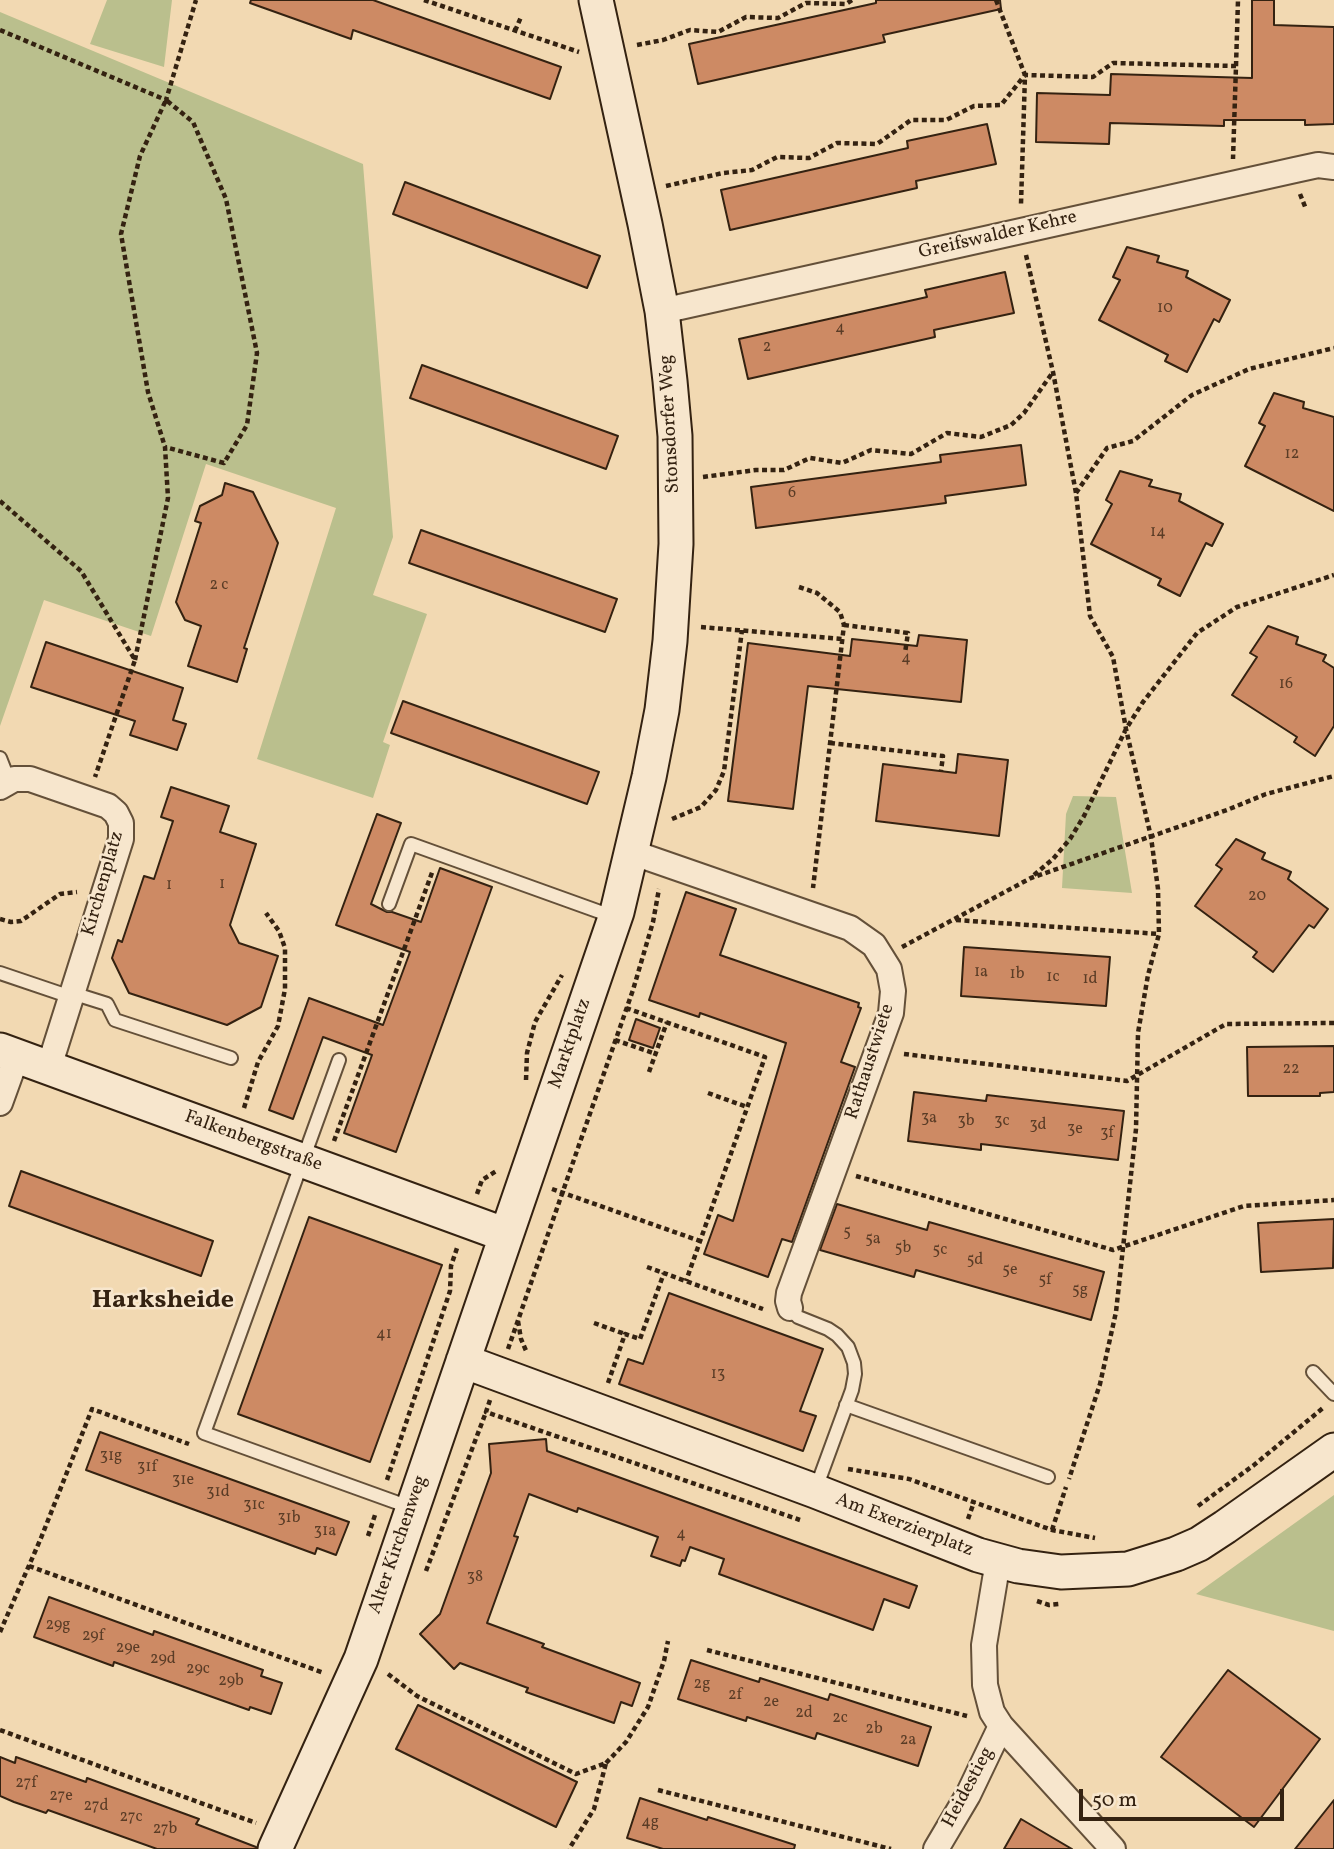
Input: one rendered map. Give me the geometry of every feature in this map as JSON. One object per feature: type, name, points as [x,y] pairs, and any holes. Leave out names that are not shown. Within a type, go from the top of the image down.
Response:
[{"type":"main road","name":"Stonsdorfer Weg","points":[[596,0],[662,311],[675,436],[674,587],[662,710],[631,852]]},
{"type":"main road","name":"Marktplatz","points":[[506,1235],[615,918],[631,852]]},
{"type":"main road","name":"Falkenbergstraße","points":[[9,1053],[506,1235]]},
{"type":"main road","name":"Alter Kirchenweg","points":[[268,1840],[361,1659],[506,1235]]},
{"type":"main road","name":"Am Exerzierplatz","points":[[463,1361],[998,1561],[1040,1570],[1084,1573],[1128,1569],[1152,1563],[1199,1544],[1334,1450]]},
{"type":"street","name":"Greifswalder Kehre","points":[[662,311],[1318,165],[1334,167]]},
{"type":"street","name":"Kirchenplatz","points":[[3,775],[25,778],[88,799],[112,809],[121,823],[121,839],[49,1067]]},
{"type":"street","name":"Rathaustwiete","points":[[631,852],[857,931],[869,940],[882,956],[891,976],[891,1013],[788,1297],[778,1309]]},
{"type":"street","points":[[0,1103],[9,1053]]},
{"type":"street","points":[[998,1561],[984,1645],[985,1685],[997,1719],[1113,1849]]},
{"type":"street","name":"Heidestieg","points":[[936,1849],[968,1795],[997,1719]]},
{"type":"lane","points":[[389,904],[411,844],[615,918]]},
{"type":"lane","points":[[0,973],[107,1004],[115,1020],[231,1058]]},
{"type":"lane","points":[[339,1060],[314,1165],[204,1433],[412,1508]]},
{"type":"lane","points":[[778,1309],[833,1332],[848,1347],[855,1374],[815,1491]]},
{"type":"lane","points":[[1313,1372],[1334,1394]]},
{"type":"lane","points":[[846,1405],[1048,1477]]},
{"type":"path","points":[[88,799],[135,660],[168,498],[164,447],[148,392],[121,234],[140,156],[166,100],[196,0]]},
{"type":"path","points":[[424,0],[590,56]]},
{"type":"path","points":[[632,46],[663,40],[690,30],[718,32],[746,17],[778,18],[806,4],[846,4],[852,0]]},
{"type":"path","points":[[996,0],[1025,75],[1020,231],[1053,372],[1076,493],[1090,616],[1113,657],[1158,889],[1159,934],[1141,1013],[1136,1076],[1136,1129],[1116,1312],[1105,1366],[1052,1530]]},
{"type":"path","points":[[1232,184],[1238,0]]},
{"type":"path","points":[[515,31],[521,17]]},
{"type":"path","points":[[0,30],[166,100],[193,122],[226,199],[257,353],[247,425],[224,463],[164,447]]},
{"type":"path","points":[[1025,75],[1093,77],[1113,63],[1236,66]]},
{"type":"path","points":[[665,186],[723,173],[752,170],[777,157],[809,158],[837,144],[877,144],[911,120],[946,120],[974,106],[1001,105],[1025,75]]},
{"type":"path","points":[[1076,493],[1107,448],[1133,441],[1192,395],[1249,369],[1334,348]]},
{"type":"path","points":[[698,478],[755,470],[784,470],[810,458],[842,463],[871,450],[911,454],[947,433],[981,437],[1011,425],[1024,413],[1053,372]]},
{"type":"path","points":[[0,500],[80,571],[135,660]]},
{"type":"path","points":[[1031,878],[1052,859],[1077,828],[1126,729],[1143,702],[1197,633],[1217,617],[1237,607],[1266,595],[1334,575]]},
{"type":"path","points":[[799,587],[817,593],[840,612],[844,625],[810,913]]},
{"type":"path","points":[[844,625],[908,633],[905,653]]},
{"type":"path","points":[[701,627],[842,639]]},
{"type":"path","points":[[672,819],[701,807],[716,790],[724,771],[742,630]]},
{"type":"path","points":[[830,743],[943,756],[941,771]]},
{"type":"path","points":[[882,956],[1031,878],[1266,794],[1334,776]]},
{"type":"path","points":[[314,1165],[439,854]]},
{"type":"path","points":[[0,919],[11,922],[21,920],[60,894],[70,892],[101,900]]},
{"type":"path","points":[[235,1135],[258,1062],[278,1026],[284,1001],[285,948],[279,931],[266,913]]},
{"type":"path","points":[[955,920],[1159,934]]},
{"type":"path","points":[[527,1091],[527,1053],[535,1022],[568,964]]},
{"type":"path","points":[[626,1007],[765,1057],[685,1281]]},
{"type":"path","points":[[649,1072],[667,1022]]},
{"type":"path","points":[[878,1050],[1127,1081],[1226,1024],[1334,1023]]},
{"type":"path","points":[[615,1040],[656,1054]]},
{"type":"path","points":[[708,1093],[747,1107]]},
{"type":"path","points":[[482,1180],[499,1169],[503,1160]]},
{"type":"path","points":[[834,1170],[1113,1250],[1244,1206],[1334,1200]]},
{"type":"path","points":[[562,1193],[700,1241]]},
{"type":"path","points":[[368,1537],[450,1291],[457,1247]]},
{"type":"path","points":[[646,1267],[778,1309]]},
{"type":"path","points":[[594,1323],[640,1339],[664,1273]]},
{"type":"path","points":[[604,1394],[625,1334]]},
{"type":"path","points":[[1195,1507],[1254,1465],[1324,1408]]},
{"type":"path","points":[[0,1632],[92,1409]]},
{"type":"path","points":[[974,1502],[1052,1530],[1076,1536],[1107,1538]]},
{"type":"path","points":[[29,1566],[326,1674],[330,1662]]},
{"type":"path","points":[[387,1673],[417,1696],[576,1774],[606,1763],[626,1742],[648,1707],[664,1661],[667,1641]]},
{"type":"path","points":[[707,1650],[966,1716],[997,1719]]},
{"type":"path","points":[[0,1730],[268,1840]]},
{"type":"path","points":[[569,1849],[594,1810],[606,1763]]},
{"type":"path","points":[[658,1790],[891,1849]]},
{"type":"path","points":[[262,1811],[268,1840]]},
{"type":"green space","points":[[107,0],[172,0],[164,67],[90,44]]},
{"type":"green space","points":[[0,12],[363,164],[393,537],[373,595],[427,614],[383,742],[390,745],[373,798],[257,759],[336,508],[206,464],[151,636],[44,600],[0,726]]},
{"type":"green space","points":[[1073,796],[1116,797],[1132,893],[1062,888],[1066,814]]},
{"type":"green space","points":[[1334,1495],[1334,1631],[1196,1594]]},
{"type":"building","points":[[251,0],[373,0],[561,67],[550,99],[353,30],[351,39],[250,3]]},
{"type":"building","points":[[876,0],[1000,0],[1001,9],[883,35],[885,42],[698,84],[689,44],[876,3]]},
{"type":"building","points":[[1252,0],[1274,0],[1274,25],[1334,27],[1334,124],[1305,125],[1305,120],[1224,120],[1224,126],[1110,123],[1109,144],[1036,142],[1037,93],[1110,95],[1111,74],[1252,78]]},
{"type":"building","points":[[987,124],[996,164],[916,181],[917,188],[730,230],[721,190],[908,148],[907,141]]},
{"type":"building","points":[[405,182],[600,256],[587,288],[393,214]]},
{"type":"building","points":[[1127,247],[1159,256],[1157,262],[1188,271],[1186,277],[1230,300],[1219,322],[1214,319],[1187,372],[1165,361],[1168,355],[1099,320],[1120,280],[1113,277]]},
{"type":"building","points":[[1005,272],[1014,313],[934,330],[935,337],[748,379],[739,339],[927,297],[925,290]]},
{"type":"building","points":[[422,365],[618,436],[606,469],[410,398]]},
{"type":"building","points":[[1274,393],[1304,402],[1303,408],[1334,417],[1334,511],[1245,466],[1265,426],[1259,423]]},
{"type":"building","points":[[1021,445],[1026,485],[945,496],[946,503],[756,528],[751,487],[941,462],[940,455]]},
{"type":"building","points":[[1120,471],[1152,480],[1149,486],[1181,494],[1179,501],[1223,524],[1212,546],[1206,543],[1180,596],[1158,585],[1161,579],[1091,544],[1112,504],[1106,500]]},
{"type":"building","points":[[225,483],[253,492],[278,543],[244,648],[247,649],[237,682],[188,666],[201,626],[185,620],[176,602],[201,523],[195,521],[200,506],[222,495]]},
{"type":"building","points":[[421,530],[617,599],[605,632],[409,563]]},
{"type":"building","points":[[1268,626],[1298,637],[1296,644],[1326,655],[1323,661],[1334,668],[1334,726],[1315,756],[1294,742],[1297,737],[1232,695],[1257,657],[1250,653]]},
{"type":"building","points":[[919,635],[967,640],[961,702],[808,686],[793,809],[728,801],[748,643],[850,656],[852,639],[917,646]]},
{"type":"building","points":[[46,642],[183,688],[173,720],[186,724],[177,750],[130,735],[135,721],[31,687]]},
{"type":"building","points":[[403,701],[599,772],[587,804],[391,733]]},
{"type":"building","points":[[958,754],[1008,760],[999,836],[876,821],[883,764],[956,773]]},
{"type":"building","points":[[171,787],[229,806],[220,832],[256,844],[230,925],[239,943],[278,956],[261,1007],[227,1025],[129,993],[112,958],[118,940],[122,942],[144,876],[154,879],[173,821],[161,817]]},
{"type":"building","points":[[377,814],[401,823],[371,904],[387,912],[421,922],[440,868],[492,887],[396,1152],[344,1133],[372,1055],[323,1037],[293,1119],[269,1110],[309,998],[383,1025],[410,952],[336,925]]},
{"type":"building","points":[[1236,839],[1265,853],[1262,859],[1291,872],[1288,879],[1328,909],[1314,928],[1309,925],[1273,972],[1253,957],[1257,952],[1195,906],[1222,869],[1216,865]]},
{"type":"building","points":[[686,892],[736,909],[720,955],[859,1003],[858,1007],[861,1008],[841,1062],[855,1067],[792,1242],[782,1239],[768,1277],[704,1254],[718,1215],[733,1221],[786,1043],[700,1013],[699,1017],[649,1000]]},
{"type":"building","points":[[964,947],[1110,957],[1106,1006],[961,996]]},
{"type":"building","points":[[636,1019],[660,1028],[653,1048],[629,1040]]},
{"type":"building","points":[[1334,1046],[1334,1092],[1320,1093],[1320,1096],[1248,1096],[1247,1047]]},
{"type":"building","points":[[914,1092],[986,1101],[987,1095],[1124,1111],[1118,1160],[981,1144],[981,1150],[908,1141]]},
{"type":"building","points":[[21,1171],[213,1241],[201,1276],[9,1206]]},
{"type":"building","points":[[837,1204],[927,1230],[929,1222],[1104,1272],[1091,1320],[916,1270],[914,1277],[820,1250]]},
{"type":"building","points":[[309,1217],[442,1265],[370,1462],[238,1414]]},
{"type":"building","points":[[1334,1219],[1333,1268],[1261,1272],[1258,1223]]},
{"type":"building","points":[[669,1293],[823,1349],[800,1411],[816,1416],[803,1451],[619,1384],[628,1359],[643,1364]]},
{"type":"building","points":[[100,1432],[349,1522],[336,1555],[317,1548],[315,1554],[86,1470]]},
{"type":"building","points":[[546,1439],[547,1451],[917,1586],[909,1608],[884,1599],[873,1630],[719,1574],[724,1559],[690,1547],[680,1566],[651,1556],[658,1537],[578,1508],[577,1512],[529,1494],[514,1536],[518,1537],[487,1623],[544,1644],[542,1647],[640,1683],[632,1706],[621,1702],[614,1723],[526,1692],[528,1688],[460,1663],[454,1669],[420,1634],[440,1614],[491,1473],[489,1444]]},
{"type":"building","points":[[49,1597],[153,1635],[154,1631],[263,1670],[261,1676],[282,1683],[271,1714],[250,1707],[249,1710],[114,1662],[113,1666],[34,1637]]},
{"type":"building","points":[[691,1660],[828,1700],[830,1694],[931,1727],[918,1766],[817,1733],[815,1739],[678,1699]]},
{"type":"building","points":[[1228,1670],[1320,1739],[1254,1827],[1161,1757]]},
{"type":"building","points":[[418,1705],[577,1782],[556,1827],[396,1749]]},
{"type":"building","points":[[0,1757],[15,1763],[16,1757],[86,1782],[87,1778],[199,1819],[196,1824],[256,1849],[157,1849],[48,1810],[46,1813],[14,1802],[0,1796]]},
{"type":"building","points":[[640,1798],[795,1845],[794,1849],[663,1849],[627,1838]]},
{"type":"building","points":[[1334,1800],[1334,1849],[1295,1849]]},
{"type":"building","points":[[1021,1819],[1072,1849],[1004,1849]]},
{"type":"district","name":"Harksheide","points":[[163,1302]]}]
